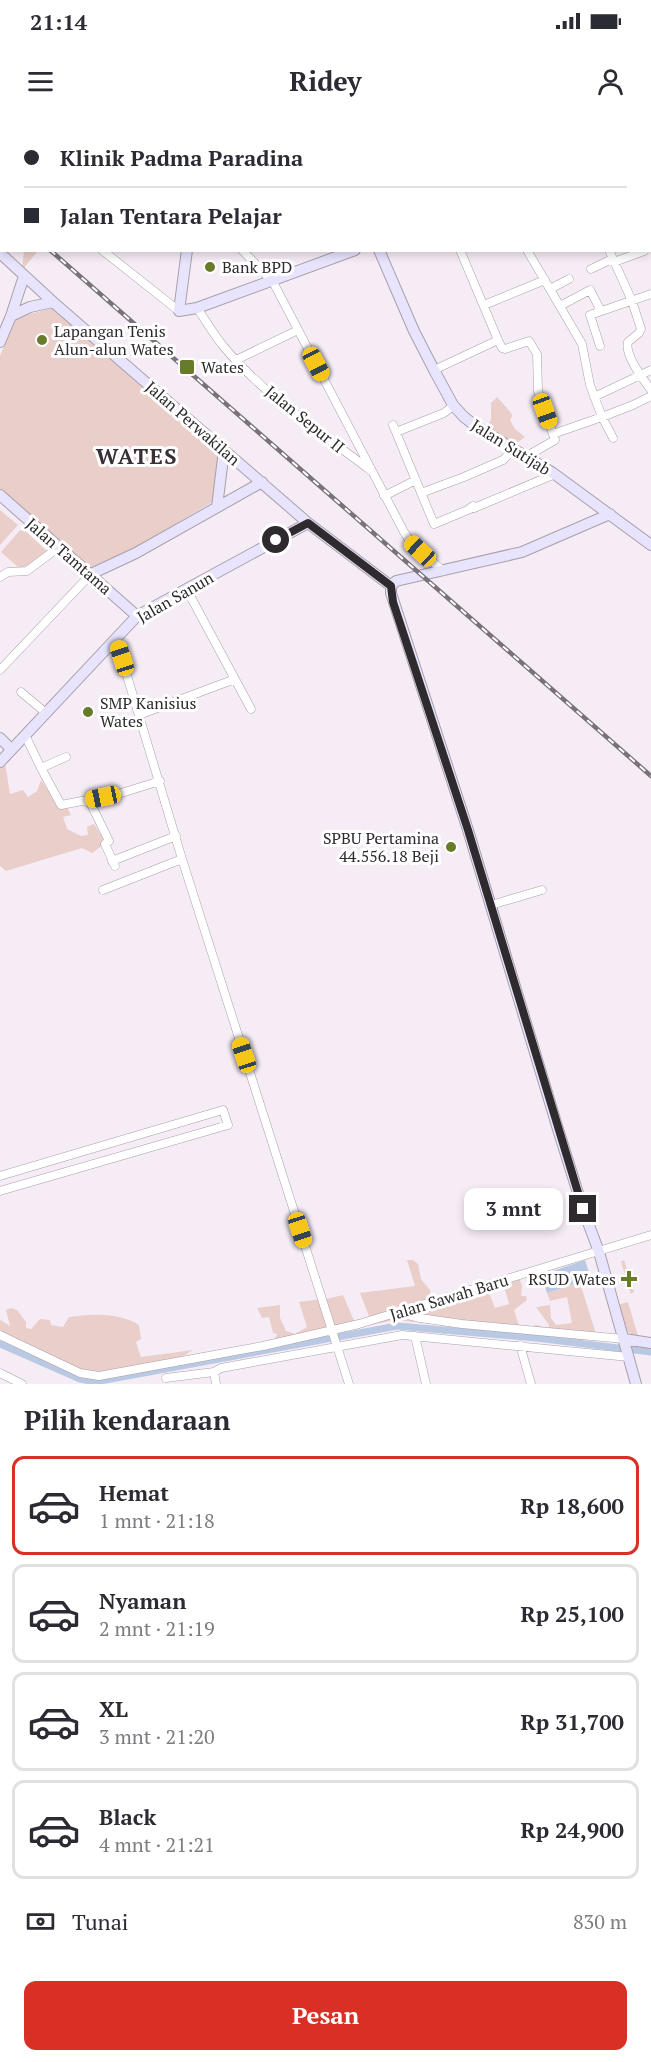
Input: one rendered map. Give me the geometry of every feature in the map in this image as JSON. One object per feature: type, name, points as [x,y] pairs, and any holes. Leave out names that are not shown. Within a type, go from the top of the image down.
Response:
[{"type":"main road","points":[[12,252],[15,266]]},
{"type":"main road","points":[[187,252],[178,311],[197,308],[351,252]]},
{"type":"main road","name":"Jalan Sutijab","points":[[380,252],[414,331],[454,405],[477,427],[555,474],[651,545]]},
{"type":"main road","name":"Jalan Perwakilan","points":[[0,253],[53,302],[308,523],[391,586]]},
{"type":"main road","points":[[0,342],[24,276]]},
{"type":"main road","points":[[10,316],[30,307],[53,302]]},
{"type":"main road","points":[[217,507],[224,450]]},
{"type":"main road","points":[[91,574],[136,553],[262,482]]},
{"type":"main road","name":"Jalan Tamtama","points":[[0,495],[137,616]]},
{"type":"main road","points":[[610,514],[522,552],[396,581],[391,586],[393,602],[491,905],[583,1209],[599,1252],[636,1384]]},
{"type":"main road","name":"Jalan Sanun","points":[[0,762],[137,616],[308,523]]},
{"type":"main road","points":[[0,738],[11,749]]},
{"type":"main road","points":[[627,1349],[651,1343]]},
{"type":"street","points":[[104,252],[178,311]]},
{"type":"street","points":[[244,252],[273,282],[384,496],[410,541],[443,571]]},
{"type":"street","points":[[461,252],[498,340],[504,349],[529,341],[538,361],[536,381],[538,391],[555,440],[527,456]]},
{"type":"street","points":[[528,252],[582,344],[588,379],[602,417],[613,438]]},
{"type":"street","points":[[591,269],[612,257],[639,252]]},
{"type":"street","points":[[612,257],[632,301],[641,329],[641,332],[626,345],[640,375],[651,390]]},
{"type":"street","points":[[550,289],[569,279]]},
{"type":"street","points":[[484,305],[545,280]]},
{"type":"street","points":[[560,306],[590,290],[601,311]]},
{"type":"street","points":[[600,346],[590,316],[651,294]]},
{"type":"street","name":"Jalan Sepur II","points":[[197,308],[237,360],[309,424],[371,471]]},
{"type":"street","points":[[237,360],[298,330]]},
{"type":"street","points":[[434,370],[498,340]]},
{"type":"street","points":[[594,397],[651,370]]},
{"type":"street","points":[[553,434],[633,405],[651,396]]},
{"type":"street","points":[[454,405],[444,413],[395,429],[434,524],[555,474]]},
{"type":"street","points":[[421,493],[503,460],[514,449]]},
{"type":"street","points":[[384,496],[416,480]]},
{"type":"street","points":[[0,577],[8,572],[27,571],[59,547]]},
{"type":"street","points":[[2,664],[91,574]]},
{"type":"street","points":[[187,590],[251,709]]},
{"type":"street","points":[[116,639],[182,859],[349,1384]]},
{"type":"street","points":[[139,715],[235,679]]},
{"type":"street","points":[[21,692],[46,713]]},
{"type":"street","points":[[25,735],[60,805],[118,794],[160,781]]},
{"type":"street","points":[[41,768],[66,757]]},
{"type":"street","points":[[89,800],[109,842],[105,844],[114,864],[176,836]]},
{"type":"street","points":[[104,890],[182,859]]},
{"type":"street","points":[[491,905],[542,890]]},
{"type":"street","points":[[0,1176],[223,1110],[228,1125],[0,1191]]},
{"type":"street","points":[[126,1139],[130,1154]]},
{"type":"street","name":"Jalan Sawah Baru","points":[[0,1335],[80,1373],[99,1376],[333,1332],[651,1235]]},
{"type":"street","points":[[400,1312],[420,1318],[536,1339],[627,1349]]},
{"type":"street","points":[[460,1338],[462,1326]]},
{"type":"street","points":[[166,1378],[214,1372],[221,1368],[402,1335],[460,1338],[520,1345],[536,1339],[627,1349]]},
{"type":"street","points":[[415,1336],[426,1384]]},
{"type":"street","points":[[520,1345],[531,1384]]},
{"type":"street","points":[[214,1372],[216,1384]]},
{"type":"street","points":[[0,1373],[22,1384]]},
{"type":"shaded area","points":[[24,252],[37,252],[23,269]]},
{"type":"shaded area","points":[[53,308],[219,452],[214,501],[101,568],[88,567],[0,490],[0,356],[15,318]]},
{"type":"shaded area","points":[[497,397],[511,413],[510,420],[515,429],[525,437],[515,444],[485,427],[491,420],[491,403]]},
{"type":"shaded area","points":[[0,510],[18,525],[0,545]]},
{"type":"shaded area","points":[[22,528],[49,553],[35,563],[19,568],[1,552]]},
{"type":"shaded area","points":[[4,757],[10,794],[23,790],[28,797],[37,791],[41,780],[59,807],[66,805],[71,815],[63,817],[67,829],[81,836],[88,835],[87,827],[94,824],[106,843],[92,853],[82,848],[6,871],[0,866],[0,762]]},
{"type":"shaded area","points":[[407,1260],[413,1260],[418,1264],[421,1279],[430,1290],[430,1300],[362,1320],[369,1316],[360,1293],[415,1286]]},
{"type":"shaded area","points":[[624,1260],[634,1292],[631,1294],[621,1262]]},
{"type":"shaded area","points":[[519,1278],[522,1286],[521,1296],[526,1296],[527,1300],[514,1310],[520,1329],[536,1325],[549,1328],[536,1307],[550,1305],[551,1318],[556,1325],[572,1323],[567,1297],[550,1301],[547,1293],[580,1283],[598,1340],[564,1340],[555,1336],[395,1320],[365,1326],[487,1288],[495,1308],[509,1304],[503,1283]]},
{"type":"shaded area","points":[[343,1295],[355,1323],[274,1341],[277,1334],[273,1333],[269,1317],[262,1318],[257,1308],[280,1305],[280,1318],[286,1331],[295,1334],[307,1327],[299,1302]]},
{"type":"shaded area","points":[[628,1302],[638,1336],[625,1329],[617,1305]]},
{"type":"shaded area","points":[[11,1308],[17,1310],[26,1322],[26,1328],[31,1329],[40,1319],[50,1320],[51,1325],[63,1327],[69,1317],[87,1315],[114,1316],[131,1321],[139,1325],[141,1339],[136,1342],[141,1357],[193,1350],[174,1362],[94,1376],[0,1331],[0,1320],[10,1326],[6,1310]]},
{"type":"water","points":[[585,1260],[591,1279],[547,1293],[541,1275]]},
{"type":"waterway","points":[[0,1344],[80,1379],[95,1382],[397,1326],[536,1338],[651,1352]]},
{"type":"railway","points":[[52,252],[651,776]]},
{"type":"place","name":"Bank BPD","points":[[210,267]]},
{"type":"place","name":"Lapangan Tenis Alun-alun Wates","points":[[42,340]]},
{"type":"place","name":"Wates","points":[[187,367]]},
{"type":"place","name":"SMP Kanisius Wates","points":[[88,712]]},
{"type":"place","name":"SPBU Pertamina 44.556.18 Beji","points":[[451,847]]},
{"type":"place","name":"RSUD Wates","points":[[629,1279]]},
{"type":"district","name":"WATES","points":[[137,456]]},
{"type":"route","points":[[276,540],[308,523],[391,586],[393,602],[468,830],[583,1209]]}]
